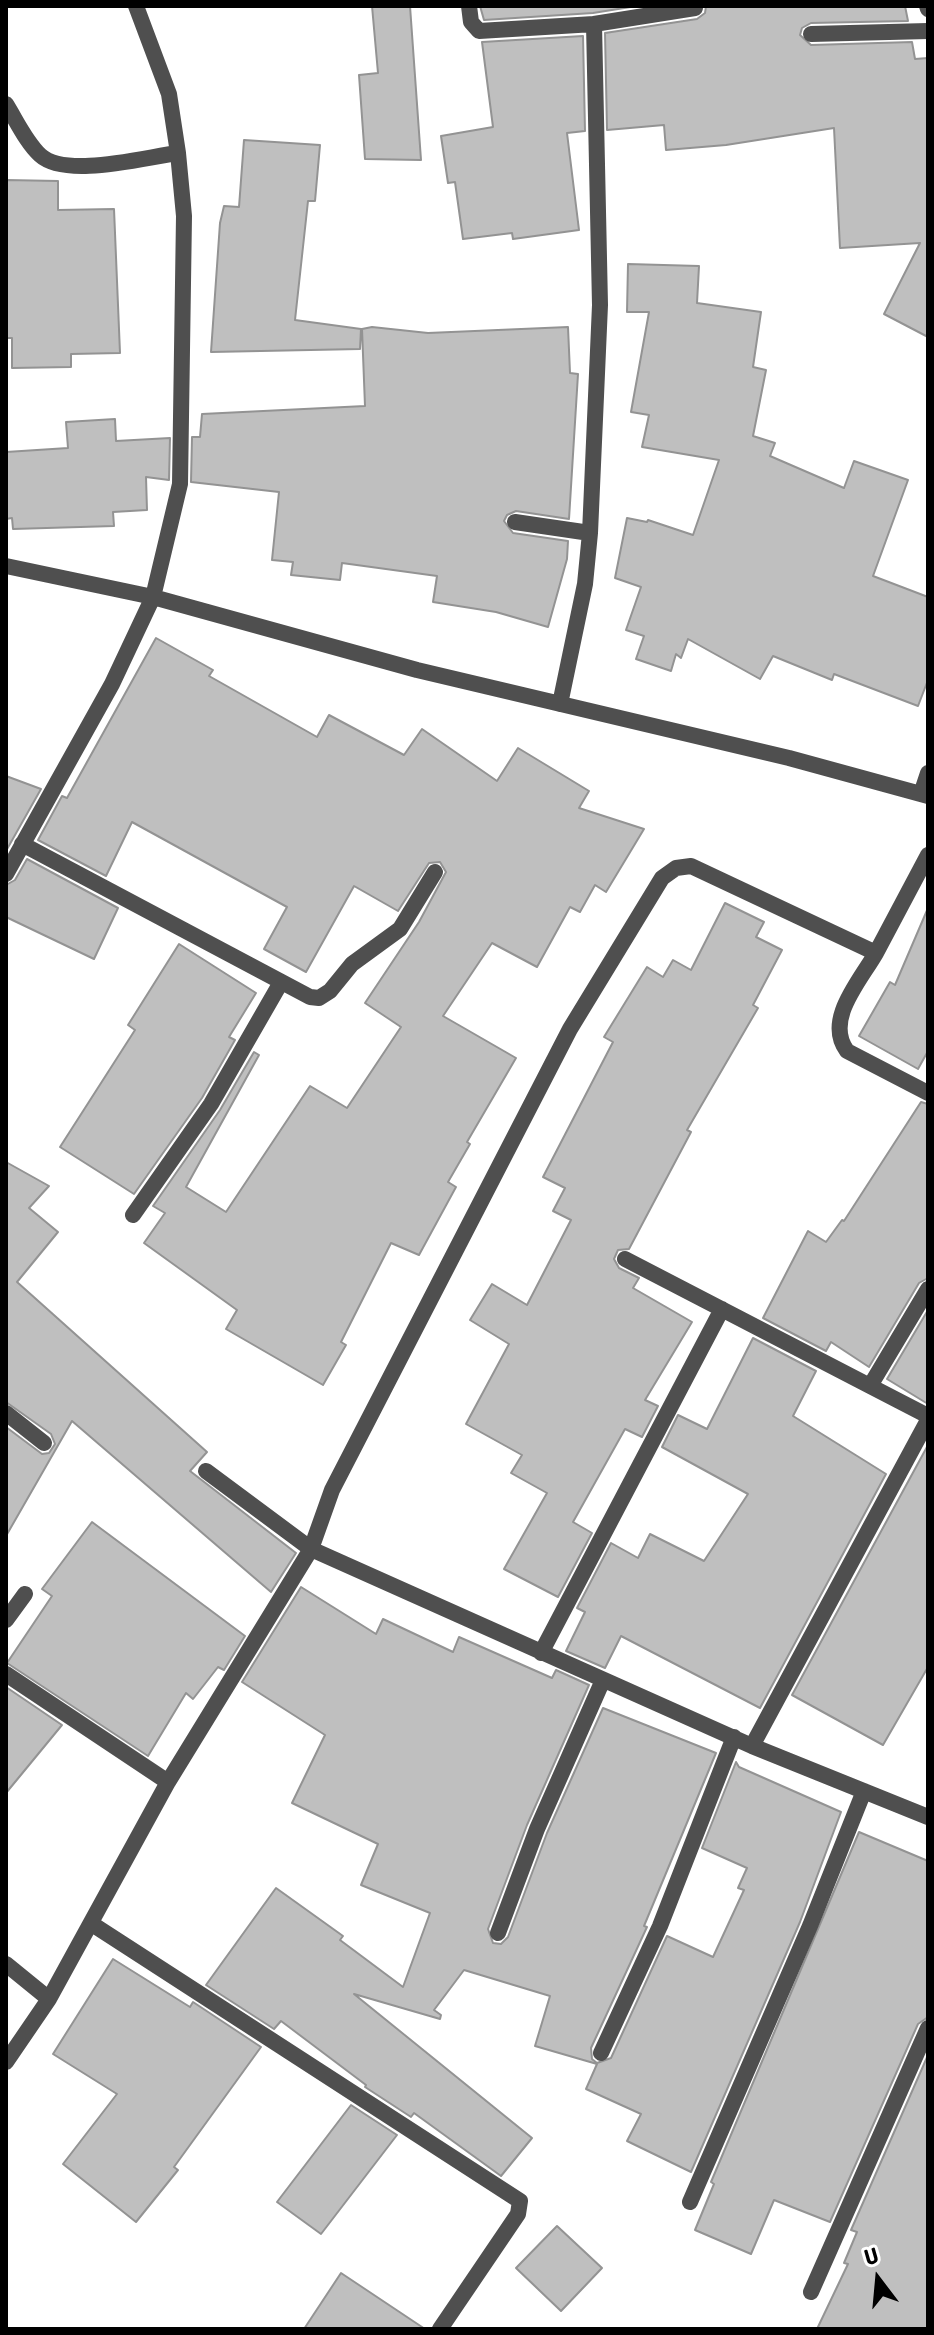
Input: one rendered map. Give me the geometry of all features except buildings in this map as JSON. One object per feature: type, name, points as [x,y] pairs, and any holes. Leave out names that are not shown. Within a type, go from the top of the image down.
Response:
[{"type":"street","points":[[6,874],[112,684],[153,597],[180,484],[184,216],[169,94],[136,6]]},
{"type":"street","points":[[469,6],[471,22],[479,31],[594,24],[695,8]]},
{"type":"street","points":[[560,704],[585,584],[590,533],[600,305],[594,24]]},
{"type":"street","points":[[811,34],[928,31]]},
{"type":"street","points":[[6,104],[39,154],[53,164],[75,167],[178,153]]},
{"type":"street","points":[[515,522],[590,533]]},
{"type":"street","points":[[6,566],[153,597],[417,670],[789,758],[924,795],[928,773]]},
{"type":"street","points":[[22,844],[280,984],[319,998],[330,991],[352,964],[400,929],[435,872]]},
{"type":"street","points":[[928,855],[840,1017],[840,1043],[847,1051],[928,1093]]},
{"type":"street","points":[[6,2062],[49,1999],[168,1782],[311,1549],[332,1490],[570,1029],[662,878],[676,868],[691,866],[876,953]]},
{"type":"street","points":[[133,1215],[211,1104],[280,984]]},
{"type":"street","points":[[625,1259],[928,1418],[752,1746]]},
{"type":"street","points":[[870,1386],[928,1289]]},
{"type":"street","points":[[541,1653],[722,1309]]},
{"type":"street","points":[[6,1413],[44,1443]]},
{"type":"street","points":[[206,1471],[311,1549],[752,1746],[928,1817]]},
{"type":"street","points":[[6,1620],[25,1594]]},
{"type":"street","points":[[6,1674],[168,1782]]},
{"type":"street","points":[[498,1933],[537,1829],[603,1680]]},
{"type":"street","points":[[601,2053],[660,1926],[734,1737]]},
{"type":"street","points":[[690,2202],[810,1926],[864,1791]]},
{"type":"street","points":[[92,1924],[520,2201],[518,2214],[440,2329]]},
{"type":"street","points":[[6,1964],[49,1999]]},
{"type":"street","points":[[811,2292],[928,2028]]}]
